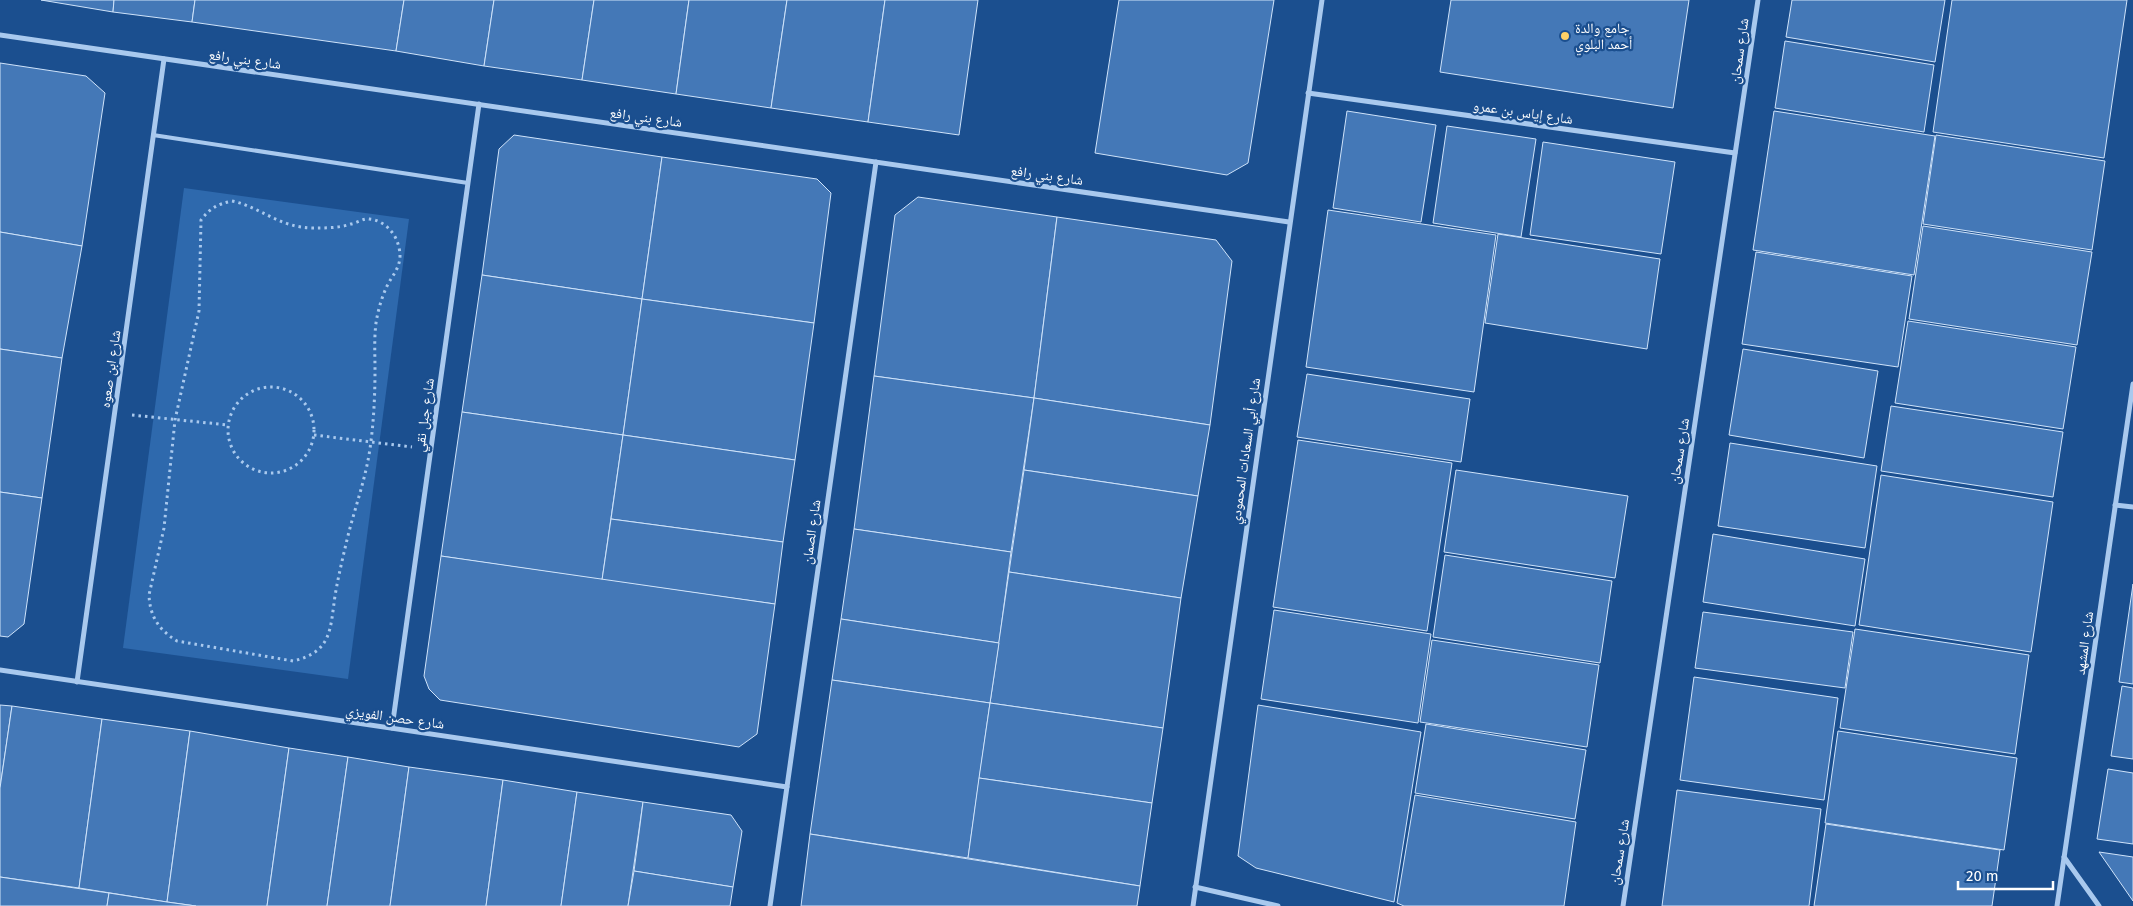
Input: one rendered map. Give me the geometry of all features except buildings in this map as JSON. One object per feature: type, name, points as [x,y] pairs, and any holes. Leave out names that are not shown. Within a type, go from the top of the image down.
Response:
[{"type":"street","name":"شارع أبي السعادات المحمودي","points":[[1193,906],[1322,0]]},
{"type":"street","name":"شارع سمحان","points":[[1623,906],[1758,0]]},
{"type":"street","name":"شارع بني رافع","points":[[0,35],[1289,222]]},
{"type":"street","name":"شارع ابن صعوه","points":[[77,682],[164,59]]},
{"type":"street","name":"شارع إياس بن عمرو","points":[[1308,93],[1736,153]]},
{"type":"street","name":"شارع جبل نقي","points":[[392,728],[479,104]]},
{"type":"street","name":"شارع الصمان","points":[[770,906],[876,162]]},
{"type":"street","name":"شارع المشهد","points":[[2056,906],[2133,384]]},
{"type":"street","points":[[2115,505],[2133,507]]},
{"type":"street","name":"شارع حصن الفويزي","points":[[0,670],[787,786]]},
{"type":"street","points":[[2064,856],[2099,906]]},
{"type":"street","points":[[1195,887],[1278,906]]},
{"type":"lane","points":[[153,135],[468,183]]},
{"type":"path","points":[[232,201],[244,203],[272,219],[310,228],[350,225],[369,218],[380,222],[395,236],[400,255],[399,265],[385,292],[376,324],[375,402],[371,442],[364,485],[350,526],[340,567],[332,628],[322,646],[315,653],[293,661],[177,641],[158,626],[153,616],[149,595],[164,528],[175,420],[198,311],[201,220],[209,210],[219,203],[232,201]]},
{"type":"path","points":[[262,387],[276,387],[289,391],[300,398],[311,415],[314,434],[310,448],[298,463],[280,472],[266,472],[253,469],[242,461],[234,451],[229,438],[228,425],[232,412],[250,392],[262,387]]},
{"type":"path","points":[[115,413],[228,425]]},
{"type":"path","points":[[314,434],[431,449]]},
{"type":"shaded area","points":[[184,188],[409,219],[348,679],[123,648]]},
{"type":"place","name":"جامع والدة أحمد البلوي","points":[[1565,36]]}]
